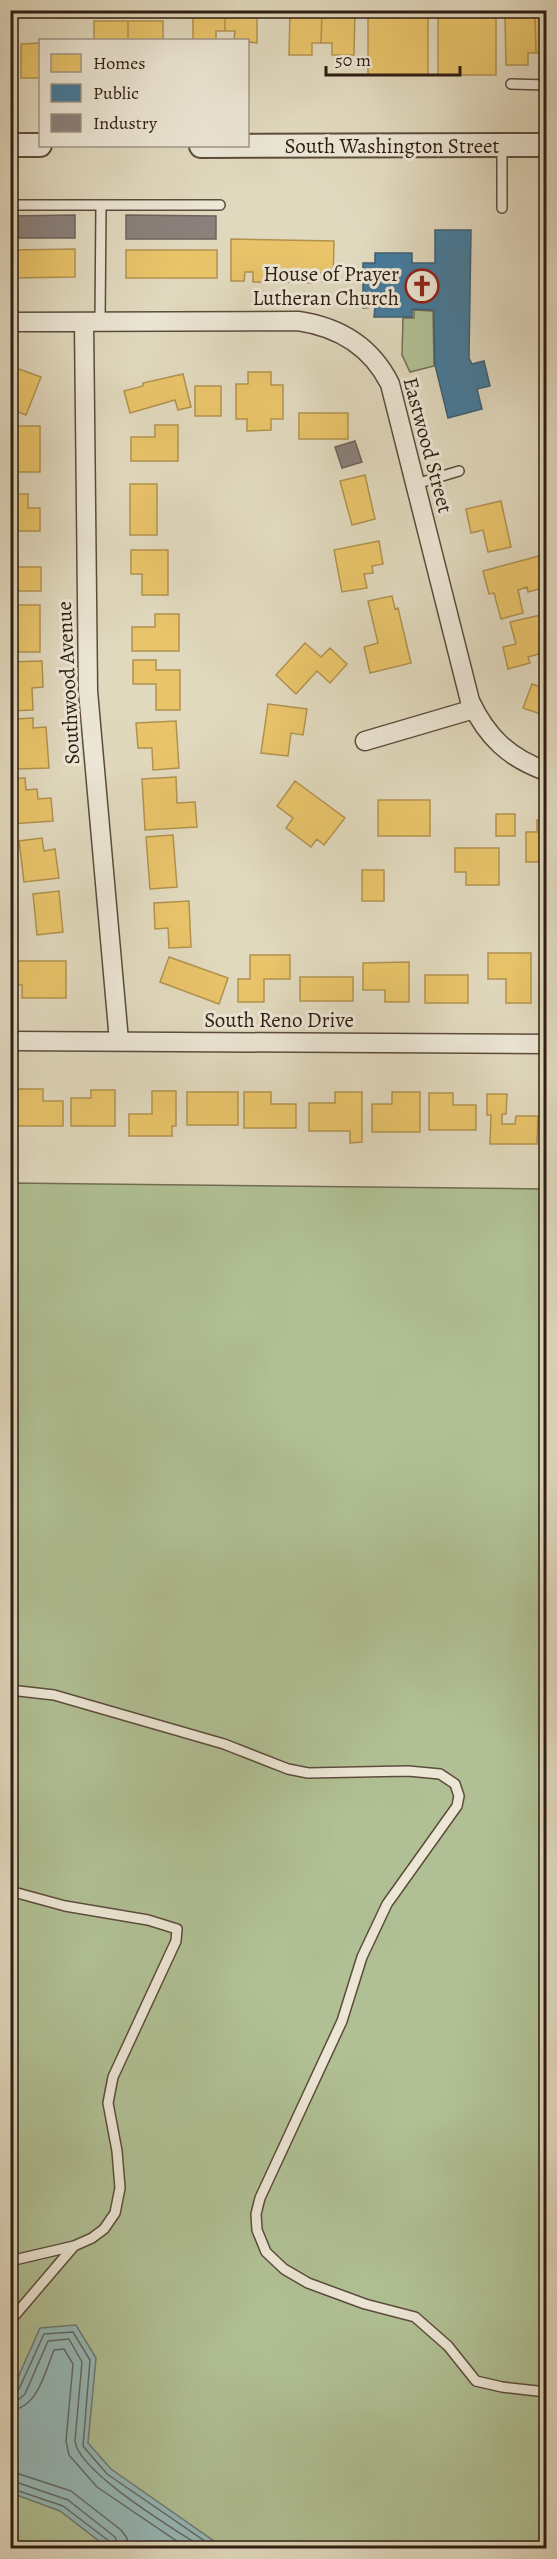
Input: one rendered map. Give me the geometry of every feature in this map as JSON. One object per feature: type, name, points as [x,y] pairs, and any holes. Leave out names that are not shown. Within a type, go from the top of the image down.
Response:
[{"type":"street","points":[[10,145],[39,145]]},
{"type":"street","name":"South Washington Street","points":[[249,146],[546,145]]},
{"type":"street","name":"Eastwood Street","points":[[10,322],[298,321],[319,324],[339,331],[357,342],[373,357],[390,384],[466,687],[474,709],[493,739],[509,753],[546,771]]},
{"type":"street","name":"Southwood Avenue","points":[[92,322],[88,691],[118,1041]]},
{"type":"street","points":[[365,741],[474,709]]},
{"type":"street","name":"South Reno Drive","points":[[10,1041],[546,1044]]},
{"type":"lane","points":[[511,84],[546,85]]},
{"type":"lane","points":[[502,146],[502,208]]},
{"type":"lane","points":[[10,204],[220,205]]},
{"type":"lane","points":[[92,322],[101,205]]},
{"type":"lane","points":[[416,484],[459,471]]},
{"type":"lane","points":[[10,1690],[54,1695],[224,1744],[288,1769],[308,1773],[408,1771],[440,1773],[454,1784],[459,1796],[457,1806],[387,1904],[362,1957],[342,2021],[260,2198],[256,2214],[257,2230],[267,2252],[284,2269],[308,2283],[365,2304],[415,2317],[448,2346],[476,2381],[502,2387],[546,2392]]},
{"type":"lane","points":[[10,1890],[65,1906],[148,1920],[177,1929],[176,1941],[113,2077],[108,2103],[117,2151],[120,2188],[115,2213],[104,2229],[92,2238],[74,2246],[10,2261]]},
{"type":"lane","points":[[10,2321],[74,2246]]},
{"type":"green space","points":[[414,310],[433,311],[434,366],[410,372],[402,355],[403,318],[414,318]]},
{"type":"green space","points":[[10,1183],[546,1189],[546,2548],[11,2548]]},
{"type":"water","points":[[76,2325],[96,2358],[88,2443],[111,2469],[224,2548],[108,2548],[60,2511],[11,2493],[12,2391],[40,2328]]},
{"type":"building: Homes","points":[[193,10],[225,10],[225,31],[216,31],[216,39],[193,39]]},
{"type":"building: Homes","points":[[225,10],[257,10],[257,43],[249,42],[249,39],[234,39],[235,31],[225,31]]},
{"type":"building: Homes","points":[[290,10],[322,10],[321,43],[312,43],[312,55],[289,55]]},
{"type":"building: Homes","points":[[322,10],[355,10],[354,55],[332,55],[332,43],[321,43]]},
{"type":"building: Homes","points":[[546,14],[545,64],[545,53],[536,53],[535,15]]},
{"type":"building: Homes","points":[[505,15],[535,15],[536,53],[528,53],[528,65],[506,65]]},
{"type":"building: Homes","points":[[438,16],[496,16],[496,75],[438,75]]},
{"type":"building: Homes","points":[[368,17],[428,17],[428,75],[368,75]]},
{"type":"building: Homes","points":[[94,21],[128,21],[128,39],[94,39]]},
{"type":"building: Homes","points":[[128,21],[163,21],[163,39],[128,39]]},
{"type":"building: Homes","points":[[39,43],[39,78],[21,78],[21,44]]},
{"type":"building: Homes","points":[[231,239],[334,241],[333,282],[323,282],[323,273],[313,272],[313,283],[286,282],[286,272],[279,272],[279,282],[253,282],[253,272],[245,272],[244,281],[231,281]]},
{"type":"building: Homes","points":[[75,249],[75,277],[10,278],[10,250]]},
{"type":"building: Homes","points":[[126,250],[217,250],[217,278],[126,278]]},
{"type":"building: Homes","points":[[16,368],[41,377],[26,415],[10,409],[10,378]]},
{"type":"building: Homes","points":[[248,372],[271,372],[271,385],[283,385],[283,419],[271,419],[271,430],[247,431],[247,419],[236,419],[236,384],[248,384]]},
{"type":"building: Homes","points":[[183,374],[191,407],[178,410],[175,400],[130,413],[124,391],[143,386],[143,383]]},
{"type":"building: Homes","points":[[195,386],[221,386],[221,416],[195,416]]},
{"type":"building: Homes","points":[[299,413],[348,413],[348,439],[299,439]]},
{"type":"building: Homes","points":[[155,425],[178,425],[178,461],[131,461],[131,437],[155,437]]},
{"type":"building: Homes","points":[[12,426],[40,426],[40,472],[12,472]]},
{"type":"building: Homes","points":[[365,475],[375,519],[352,525],[340,481]]},
{"type":"building: Homes","points":[[10,481],[18,481],[18,494],[28,494],[28,508],[40,508],[40,531],[11,531]]},
{"type":"building: Homes","points":[[130,484],[157,484],[157,535],[130,535]]},
{"type":"building: Homes","points":[[501,501],[511,547],[488,552],[483,530],[471,533],[466,509]]},
{"type":"building: Homes","points":[[379,541],[383,564],[372,566],[373,573],[364,574],[367,588],[342,592],[334,550]]},
{"type":"building: Homes","points":[[10,542],[17,542],[18,567],[41,567],[41,591],[10,591]]},
{"type":"building: Homes","points":[[131,550],[168,550],[168,595],[142,595],[142,574],[131,574]]},
{"type":"building: Homes","points":[[539,556],[546,587],[528,592],[527,587],[518,590],[523,613],[501,619],[494,593],[489,594],[483,571]]},
{"type":"building: Homes","points":[[392,596],[395,609],[398,608],[411,663],[370,673],[364,647],[378,643],[368,601]]},
{"type":"building: Homes","points":[[17,605],[40,605],[40,652],[10,652],[10,626],[17,626]]},
{"type":"building: Homes","points":[[155,614],[179,614],[179,651],[132,651],[132,627],[155,627]]},
{"type":"building: Homes","points":[[545,614],[546,631],[543,632],[546,652],[528,657],[530,663],[508,669],[503,647],[516,644],[510,622]]},
{"type":"building: Homes","points":[[305,643],[321,657],[330,648],[347,664],[330,683],[317,671],[296,694],[276,675]]},
{"type":"building: Homes","points":[[133,660],[156,660],[156,670],[180,670],[180,710],[156,710],[156,684],[133,684]]},
{"type":"building: Homes","points":[[42,661],[43,687],[32,688],[33,710],[10,711],[10,662]]},
{"type":"building: Homes","points":[[532,684],[546,689],[546,716],[523,708]]},
{"type":"building: Homes","points":[[268,704],[307,709],[303,735],[291,733],[288,756],[261,753]]},
{"type":"building: Homes","points":[[33,718],[33,728],[46,727],[49,768],[18,769],[15,719]]},
{"type":"building: Homes","points":[[176,721],[179,768],[153,770],[152,748],[138,748],[136,723]]},
{"type":"building: Homes","points":[[176,777],[177,803],[195,802],[197,827],[145,830],[142,779]]},
{"type":"building: Homes","points":[[25,778],[26,790],[37,789],[38,799],[51,798],[53,821],[10,824],[10,779]]},
{"type":"building: Homes","points":[[295,781],[345,818],[324,845],[317,839],[311,847],[286,828],[293,818],[277,806]]},
{"type":"building: Homes","points":[[378,800],[430,800],[430,836],[378,836]]},
{"type":"building: Homes","points":[[496,814],[515,814],[515,836],[496,836]]},
{"type":"building: Homes","points":[[537,820],[546,820],[546,862],[526,862],[526,832],[537,832]]},
{"type":"building: Homes","points":[[173,835],[177,887],[150,889],[146,837]]},
{"type":"building: Homes","points":[[42,838],[44,851],[55,849],[59,878],[24,882],[19,841]]},
{"type":"building: Homes","points":[[455,848],[499,848],[499,885],[466,885],[466,872],[455,872]]},
{"type":"building: Homes","points":[[362,870],[384,870],[384,901],[362,901]]},
{"type":"building: Homes","points":[[59,891],[63,932],[37,935],[33,894]]},
{"type":"building: Homes","points":[[189,901],[191,947],[169,948],[168,928],[155,929],[154,903]]},
{"type":"building: Homes","points":[[488,953],[531,953],[531,1003],[506,1003],[506,979],[488,979]]},
{"type":"building: Homes","points":[[250,955],[290,955],[290,979],[264,979],[264,1002],[238,1002],[238,979],[250,979]]},
{"type":"building: Homes","points":[[169,957],[228,978],[219,1004],[160,982]]},
{"type":"building: Homes","points":[[10,961],[66,961],[66,998],[22,998],[22,985],[10,985]]},
{"type":"building: Homes","points":[[409,962],[409,1002],[385,1002],[385,990],[363,990],[363,963]]},
{"type":"building: Homes","points":[[425,975],[468,975],[468,1003],[425,1003]]},
{"type":"building: Homes","points":[[300,977],[353,977],[353,1001],[300,1001]]},
{"type":"building: Homes","points":[[16,1089],[43,1089],[43,1101],[63,1101],[63,1126],[16,1126]]},
{"type":"building: Homes","points":[[91,1090],[115,1090],[115,1126],[71,1126],[71,1098],[91,1098]]},
{"type":"building: Homes","points":[[152,1091],[176,1091],[176,1126],[172,1126],[172,1136],[129,1136],[129,1114],[152,1114]]},
{"type":"building: Homes","points":[[187,1092],[238,1092],[238,1125],[187,1125]]},
{"type":"building: Homes","points":[[244,1092],[271,1092],[271,1104],[296,1104],[296,1128],[244,1128]]},
{"type":"building: Homes","points":[[335,1092],[362,1092],[362,1142],[350,1143],[350,1131],[309,1131],[309,1103],[335,1103]]},
{"type":"building: Homes","points":[[392,1092],[420,1092],[420,1132],[372,1132],[372,1104],[392,1104]]},
{"type":"building: Homes","points":[[429,1093],[453,1093],[453,1105],[476,1105],[476,1130],[429,1130]]},
{"type":"building: Homes","points":[[487,1094],[507,1094],[506,1114],[502,1114],[502,1124],[515,1124],[516,1116],[538,1116],[537,1144],[490,1144],[491,1115],[487,1115]]},
{"type":"building: Public","points":[[435,230],[471,230],[469,358],[472,364],[484,361],[490,386],[477,389],[482,409],[448,418],[435,365],[434,310],[412,309],[412,317],[374,317],[375,307],[363,308],[363,263],[375,263],[375,253],[412,253],[412,263],[435,263]]},
{"type":"building: Industry","points":[[75,215],[75,238],[10,238],[10,216]]},
{"type":"building: Industry","points":[[126,215],[216,216],[216,239],[126,239]]},
{"type":"building: Industry","points":[[355,441],[362,462],[342,468],[335,447]]},
{"type":"place","name":"House of Prayer Lutheran Church","points":[[422,286]]}]
